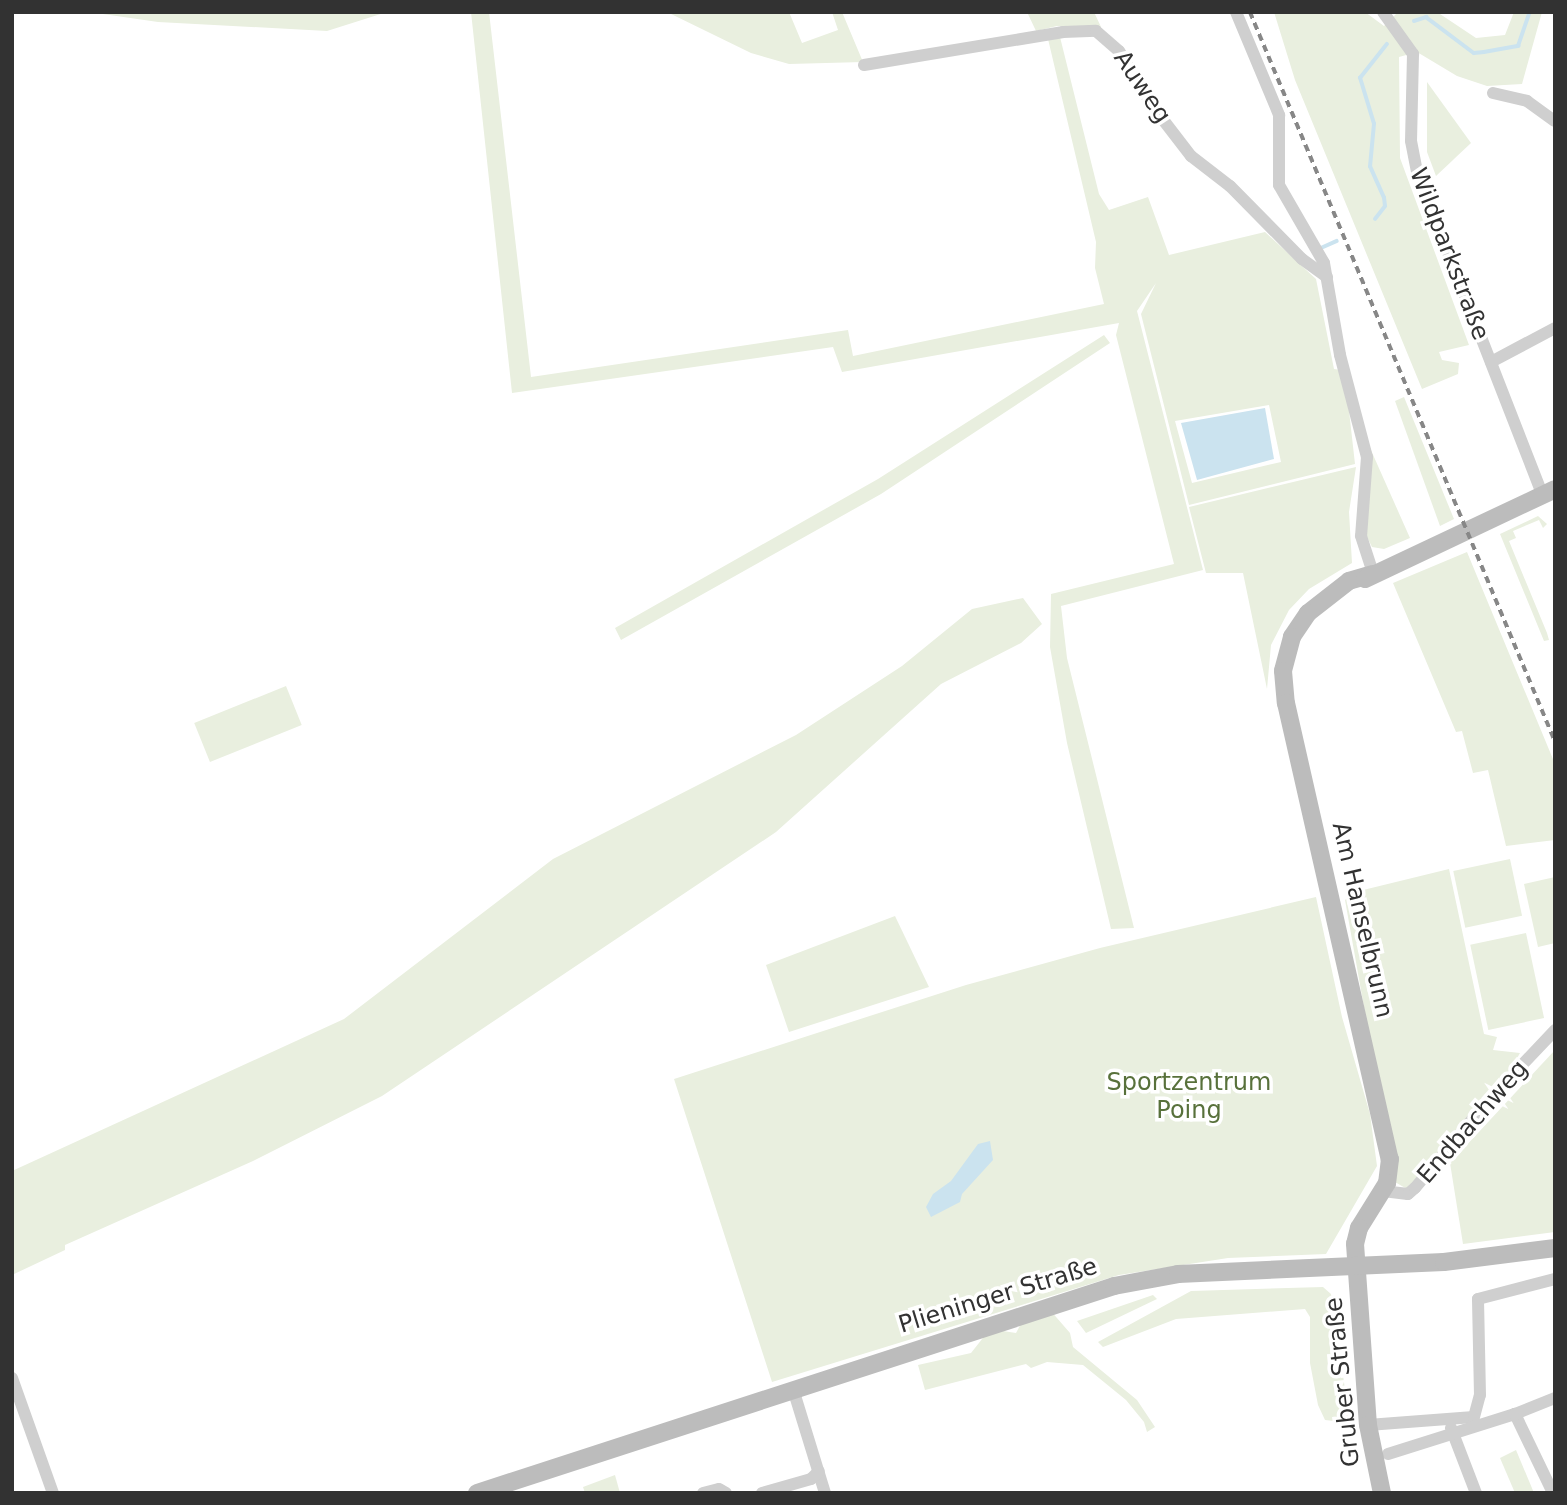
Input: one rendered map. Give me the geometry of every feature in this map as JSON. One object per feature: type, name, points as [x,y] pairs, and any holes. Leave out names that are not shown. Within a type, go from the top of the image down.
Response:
[{"type":"street","points":[[1236,12],[1279,115],[1279,185],[1324,262],[1340,355],[1367,457],[1360,536],[1373,574]]},
{"type":"street","name":"Wildparkstraße","points":[[1384,12],[1412,49],[1412,153],[1491,362],[1548,491]]},
{"type":"street","name":"Auweg","points":[[864,65],[1063,32],[1096,31],[1119,51],[1154,108],[1192,156],[1230,186],[1302,259],[1327,277]]},
{"type":"street","points":[[1493,93],[1527,101],[1555,121]]},
{"type":"street","points":[[1491,362],[1555,328]]},
{"type":"street","name":"Am Hanselbrunn","points":[[1356,1265],[1359,1228],[1383,1191],[1390,1159],[1384,1118],[1283,685],[1292,637],[1307,613],[1349,581],[1373,574],[1548,491]]},
{"type":"street","name":"Endbachweg","points":[[1383,1191],[1408,1194],[1415,1188],[1486,1102],[1555,1030]]},
{"type":"street","name":"Plieninger Straße","points":[[477,1493],[1114,1286],[1178,1274],[1444,1262],[1555,1248]]},
{"type":"street","name":"Gruber Straße","points":[[1356,1265],[1368,1425],[1382,1493]]},
{"type":"street","points":[[1388,1454],[1475,1417],[1479,1410],[1478,1299],[1555,1279]]},
{"type":"street","points":[[12,1378],[53,1493]]},
{"type":"street","points":[[793,1389],[825,1493]]},
{"type":"street","points":[[1368,1425],[1451,1428],[1515,1414],[1555,1398]]},
{"type":"street","points":[[1515,1414],[1553,1493]]},
{"type":"street","points":[[1451,1428],[1476,1493]]},
{"type":"street","points":[[762,1493],[811,1479],[819,1471]]},
{"type":"street","points":[[703,1493],[726,1493]]},
{"type":"green space","points":[[89,12],[387,12],[327,31],[158,22]]},
{"type":"green space","points":[[471,12],[489,12],[531,377],[848,330],[853,356],[1104,304],[1095,268],[1096,242],[1048,39],[1060,37],[1099,194],[1109,210],[1148,197],[1169,255],[1265,232],[1316,279],[1334,369],[1341,370],[1347,393],[1355,464],[1189,505],[1141,314],[1156,283],[1137,311],[1203,570],[1061,606],[1067,658],[1134,928],[1111,929],[1067,743],[1050,647],[1051,594],[1174,564],[1116,335],[1119,323],[842,372],[833,347],[512,393]],"holes":[[[1269,405],[1281,462],[1192,483],[1175,421]]]},
{"type":"green space","points":[[667,12],[789,12],[802,43],[838,30],[832,12],[842,12],[863,62],[789,64],[751,53]]},
{"type":"green space","points":[[1027,12],[1094,12],[1101,27],[1057,26],[1036,31]]},
{"type":"green space","points":[[1274,12],[1365,12],[1384,26],[1398,12],[1437,12],[1476,38],[1505,35],[1514,12],[1542,12],[1522,84],[1487,86],[1457,76],[1417,52],[1399,57],[1400,158],[1469,345],[1439,352],[1442,360],[1459,363],[1458,374],[1422,389],[1295,80]]},
{"type":"green space","points":[[1427,82],[1471,143],[1436,176],[1427,152]]},
{"type":"green space","points":[[1104,335],[1110,343],[881,494],[621,640],[615,628],[878,479]]},
{"type":"green space","points":[[1404,397],[1454,519],[1440,526],[1395,401]]},
{"type":"green space","points":[[1370,448],[1410,538],[1384,549],[1372,547],[1366,535]]},
{"type":"green space","points":[[1356,467],[1349,512],[1352,563],[1309,589],[1289,610],[1271,645],[1267,689],[1243,573],[1206,573],[1189,507]]},
{"type":"green space","points":[[1538,516],[1547,524],[1543,528],[1539,520],[1513,531],[1516,538],[1509,541],[1547,633],[1549,640],[1544,641],[1500,534]]},
{"type":"green space","points":[[1467,552],[1555,764],[1555,840],[1506,846],[1488,770],[1473,773],[1462,731],[1456,732],[1393,583]]},
{"type":"green space","points":[[1023,598],[1042,624],[1021,643],[941,684],[776,832],[382,1096],[253,1161],[65,1245],[65,1250],[12,1275],[12,1171],[344,1019],[553,859],[796,735],[902,666],[972,609]]},
{"type":"green space","points":[[286,686],[302,725],[210,762],[194,723]]},
{"type":"green space","points":[[1510,859],[1522,916],[1465,928],[1453,871]]},
{"type":"green space","points":[[1449,869],[1484,1034],[1497,1037],[1493,1050],[1520,1053],[1511,1069],[1407,1189],[1395,1182],[1345,900],[1355,892]]},
{"type":"green space","points":[[1555,877],[1555,943],[1538,947],[1524,884]]},
{"type":"green space","name":"Sportzentrum Poing","points":[[1316,897],[1342,1017],[1370,1114],[1377,1166],[1326,1254],[1228,1258],[1119,1275],[772,1382],[674,1079],[966,985],[1100,948]]},
{"type":"green space","points":[[895,916],[929,987],[789,1032],[766,965]]},
{"type":"green space","points":[[1526,933],[1544,1018],[1488,1030],[1470,945]]},
{"type":"green space","points":[[1555,1050],[1555,1232],[1463,1244],[1450,1163]]},
{"type":"green space","points":[[1323,1287],[1331,1294],[1350,1423],[1325,1420],[1318,1405],[1310,1363],[1310,1317],[1305,1309],[1176,1319],[1103,1347],[1098,1342],[1191,1291]]},
{"type":"green space","points":[[1153,1295],[1157,1299],[1086,1333],[1077,1321]]},
{"type":"green space","points":[[1050,1310],[1070,1333],[1073,1347],[1137,1400],[1155,1427],[1147,1432],[1144,1422],[1126,1400],[1083,1365],[1047,1362],[1031,1368],[1026,1364],[925,1390],[918,1365],[971,1353],[990,1329],[1016,1333],[1023,1320]]},
{"type":"green space","points":[[1516,1450],[1534,1493],[1515,1493],[1500,1458]]},
{"type":"green space","points":[[615,1475],[620,1493],[585,1493],[583,1487]]},
{"type":"water","points":[[1265,408],[1274,459],[1197,480],[1181,423]]},
{"type":"water","points":[[990,1141],[993,1160],[962,1194],[960,1202],[931,1217],[926,1207],[933,1194],[951,1181],[978,1144]]},
{"type":"waterway","points":[[1414,21],[1426,17],[1474,53],[1518,46],[1530,12]]},
{"type":"waterway","points":[[1375,219],[1385,206],[1370,167],[1374,124],[1360,78],[1387,44]]},
{"type":"waterway","points":[[1321,248],[1337,241]]},
{"type":"railway","points":[[1250,12],[1555,741]]}]
